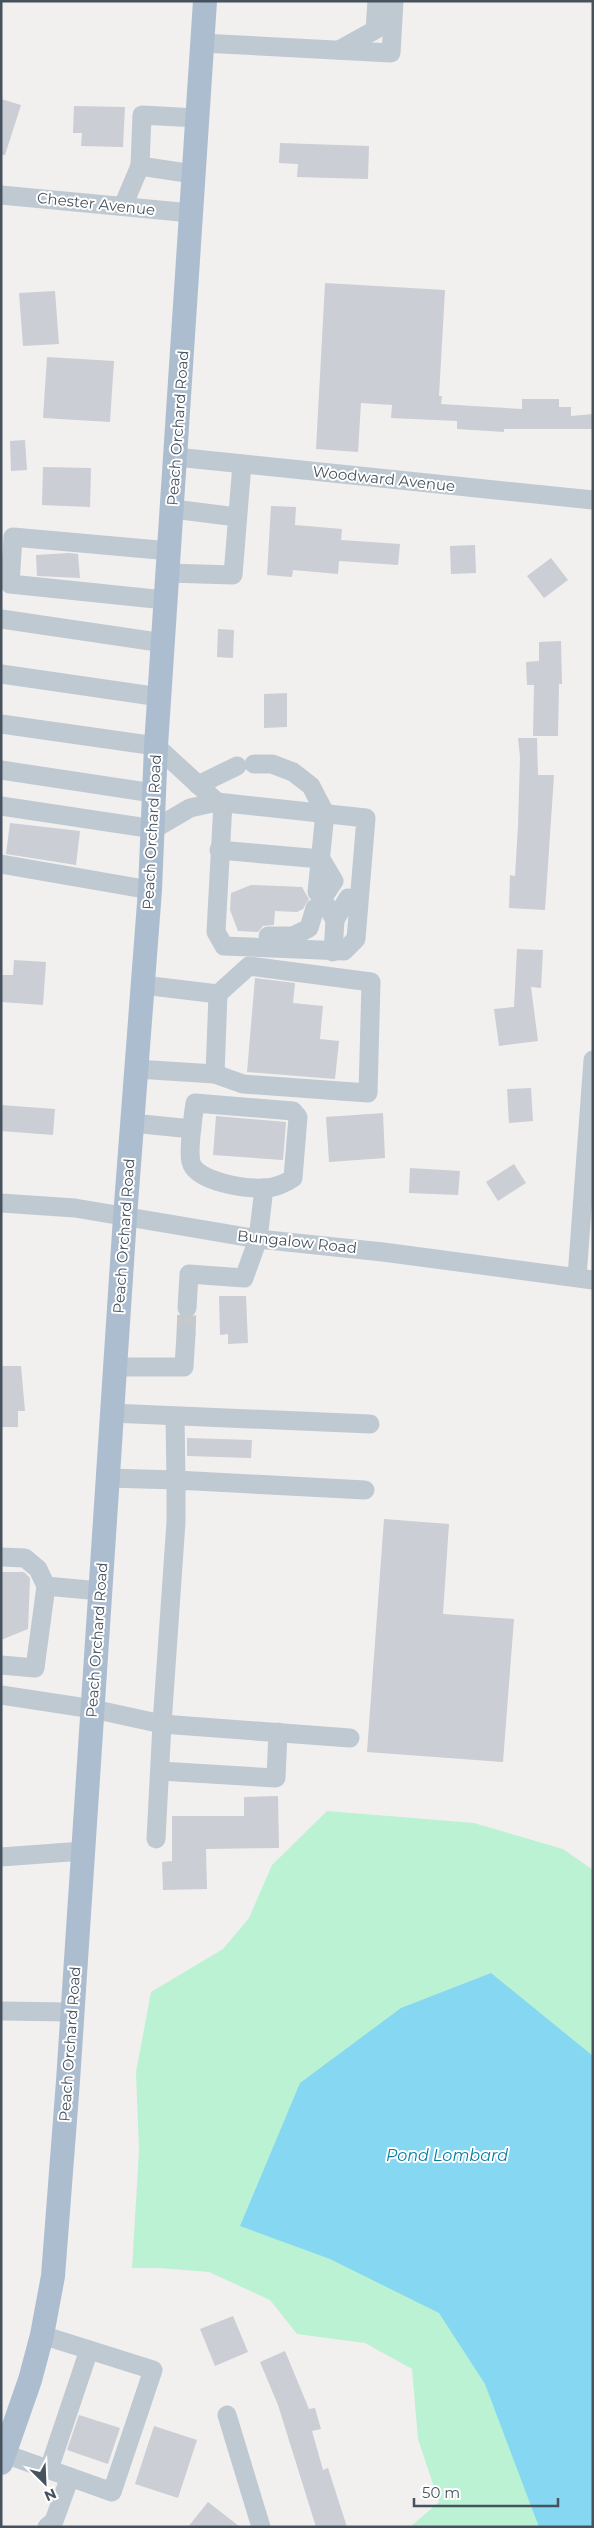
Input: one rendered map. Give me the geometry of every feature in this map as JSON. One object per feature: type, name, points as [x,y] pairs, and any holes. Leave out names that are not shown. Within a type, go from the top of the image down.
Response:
[{"type":"main road","name":"Peach Orchard Road","points":[[3,2458],[30,2380],[42,2335],[52,2276],[61,2167],[114,1367],[154,830],[153,793],[205,1]]},
{"type":"street","points":[[338,50],[375,30],[377,1]]},
{"type":"street","points":[[202,43],[391,53],[394,1]]},
{"type":"street","points":[[123,206],[140,166],[142,115],[197,118]]},
{"type":"street","points":[[140,166],[193,174]]},
{"type":"street","name":"Chester Avenue","points":[[1,195],[191,214]]},
{"type":"street","name":"Woodward Avenue","points":[[176,457],[593,500]]},
{"type":"street","points":[[165,600],[10,584],[13,537],[169,562],[232,575],[242,464]]},
{"type":"street","points":[[173,509],[237,517]]},
{"type":"street","points":[[1,619],[164,643]]},
{"type":"street","points":[[1,674],[160,697]]},
{"type":"street","points":[[1,724],[156,746],[220,803]]},
{"type":"street","points":[[198,785],[245,765],[272,764],[293,772],[311,786],[325,814],[321,859],[332,897],[332,952]]},
{"type":"street","points":[[1,770],[153,793]]},
{"type":"street","points":[[1,806],[154,830],[190,808],[220,803],[366,818],[356,939],[344,951],[224,946],[216,932],[220,803]]},
{"type":"street","points":[[219,850],[321,859]]},
{"type":"street","points":[[1,864],[150,890]]},
{"type":"street","points":[[247,947],[268,936],[293,936],[309,928],[332,897]]},
{"type":"street","points":[[136,1069],[215,1074],[243,1084],[368,1093],[371,982],[249,966],[218,994],[215,1074]]},
{"type":"street","points":[[143,985],[218,994]]},
{"type":"street","points":[[585,1278],[593,1060]]},
{"type":"street","points":[[195,1103],[293,1111],[298,1117],[293,1178],[286,1183],[264,1188],[210,1180],[197,1173],[191,1162],[192,1129],[195,1103]]},
{"type":"street","points":[[132,1124],[192,1129]]},
{"type":"street","points":[[193,1308],[189,1274],[244,1278],[258,1239],[264,1188]]},
{"type":"street","name":"Bungalow Road","points":[[1,1203],[75,1208],[258,1239],[383,1252],[585,1278]]},
{"type":"street","points":[[114,1367],[195,1368],[192,1334]]},
{"type":"street","points":[[111,1413],[370,1424]]},
{"type":"street","points":[[156,1838],[176,1522],[175,1417]]},
{"type":"street","points":[[108,1478],[365,1490]]},
{"type":"street","points":[[1,1557],[25,1558],[38,1568],[46,1586],[35,1668],[1,1666]]},
{"type":"street","points":[[46,1586],[100,1591]]},
{"type":"street","points":[[1,1695],[92,1709],[162,1724],[350,1738]]},
{"type":"street","points":[[160,1770],[276,1778],[278,1732]]},
{"type":"street","points":[[1,1857],[83,1851]]},
{"type":"street","points":[[1,2011],[72,2012]]},
{"type":"street","points":[[3,2458],[49,2469],[112,2492],[153,2370],[42,2335]]},
{"type":"street","points":[[49,2469],[89,2350]]},
{"type":"street","points":[[227,2415],[261,2527]]},
{"type":"street","points":[[52,2525],[70,2477]]},
{"type":"green space","points":[[327,1811],[474,1823],[563,1849],[593,1870],[593,2527],[410,2527],[439,2502],[418,2439],[412,2369],[365,2343],[297,2334],[270,2300],[209,2272],[132,2268],[139,2151],[136,2072],[151,1992],[223,1949],[249,1918],[272,1865]]},
{"type":"water","name":"Pond Lombard","points":[[491,1973],[593,2056],[593,2527],[539,2527],[485,2384],[439,2313],[330,2259],[240,2226],[300,2083],[401,2008]]},
{"type":"building","points":[[1,99],[21,105],[5,155],[1,155]]},
{"type":"building","points":[[74,106],[125,107],[123,147],[81,146],[82,133],[73,133]]},
{"type":"building","points":[[280,143],[369,146],[368,179],[297,177],[298,164],[279,163]]},
{"type":"building","points":[[325,283],[445,290],[439,396],[442,396],[441,404],[522,409],[522,399],[559,399],[559,407],[571,407],[571,416],[593,414],[593,429],[504,429],[504,432],[457,429],[457,421],[391,418],[392,405],[361,403],[358,452],[316,449]]},
{"type":"building","points":[[55,291],[59,344],[23,346],[19,293]]},
{"type":"building","points":[[47,357],[114,361],[110,422],[43,418]]},
{"type":"building","points":[[25,440],[27,470],[11,471],[10,441]]},
{"type":"building","points":[[43,467],[91,468],[90,507],[42,505]]},
{"type":"building","points":[[271,506],[296,507],[295,525],[342,529],[341,540],[400,544],[398,565],[339,561],[338,574],[293,570],[292,577],[267,575]]},
{"type":"building","points":[[475,545],[476,573],[451,574],[450,546]]},
{"type":"building","points":[[78,554],[80,578],[37,576],[36,555]]},
{"type":"building","points":[[551,558],[568,580],[544,598],[527,576]]},
{"type":"building","points":[[218,629],[234,630],[233,658],[217,657]]},
{"type":"building","points":[[561,641],[562,684],[559,684],[558,736],[533,736],[534,685],[527,685],[526,662],[539,661],[539,642]]},
{"type":"building","points":[[287,693],[287,727],[264,728],[264,694]]},
{"type":"building","points":[[518,738],[537,738],[538,775],[554,775],[545,910],[509,908],[510,875],[515,876],[518,826],[520,757]]},
{"type":"building","points":[[10,823],[80,831],[76,865],[6,854]]},
{"type":"building","points":[[251,885],[302,887],[309,899],[303,909],[297,912],[275,911],[274,925],[263,926],[258,932],[238,931],[230,910],[231,893]]},
{"type":"building","points":[[517,949],[543,950],[541,988],[531,987],[538,1041],[499,1046],[494,1009],[514,1007]]},
{"type":"building","points":[[14,960],[46,962],[43,1005],[1,1002],[2,975],[13,975]]},
{"type":"building","points":[[255,978],[295,983],[293,1003],[323,1006],[320,1039],[339,1041],[335,1079],[247,1072]]},
{"type":"building","points":[[531,1088],[533,1121],[509,1123],[507,1089]]},
{"type":"building","points":[[1,1105],[55,1109],[53,1135],[1,1131]]},
{"type":"building","points":[[383,1113],[385,1158],[329,1162],[326,1117]]},
{"type":"building","points":[[216,1116],[286,1122],[283,1160],[213,1155]]},
{"type":"building","points":[[514,1164],[526,1183],[498,1201],[486,1182]]},
{"type":"building","points":[[410,1168],[460,1171],[458,1195],[409,1193]]},
{"type":"building","points":[[219,1296],[246,1296],[248,1343],[228,1344],[228,1334],[220,1335]]},
{"type":"building","points":[[1,1366],[21,1366],[25,1411],[18,1411],[18,1427],[1,1427]]},
{"type":"building","points":[[187,1438],[252,1440],[251,1458],[187,1456]]},
{"type":"building","points":[[384,1519],[449,1524],[443,1614],[514,1619],[503,1762],[367,1752]]},
{"type":"building","points":[[1,1572],[24,1572],[30,1578],[28,1629],[1,1640]]},
{"type":"building","points":[[278,1796],[279,1848],[206,1849],[207,1889],[163,1890],[162,1862],[172,1861],[172,1816],[244,1816],[244,1797]]},
{"type":"building","points":[[233,2316],[248,2352],[215,2366],[200,2329]]},
{"type":"building","points":[[285,2351],[309,2409],[315,2408],[321,2429],[312,2431],[323,2470],[328,2468],[347,2527],[316,2527],[278,2405],[260,2362]]},
{"type":"building","points":[[79,2415],[120,2428],[108,2464],[67,2450]]},
{"type":"building","points":[[154,2426],[197,2440],[178,2498],[135,2484]]},
{"type":"building","points":[[208,2502],[240,2527],[188,2527]]},
{"type":"tunnel","points":[[186,1334],[187,1308]]}]
